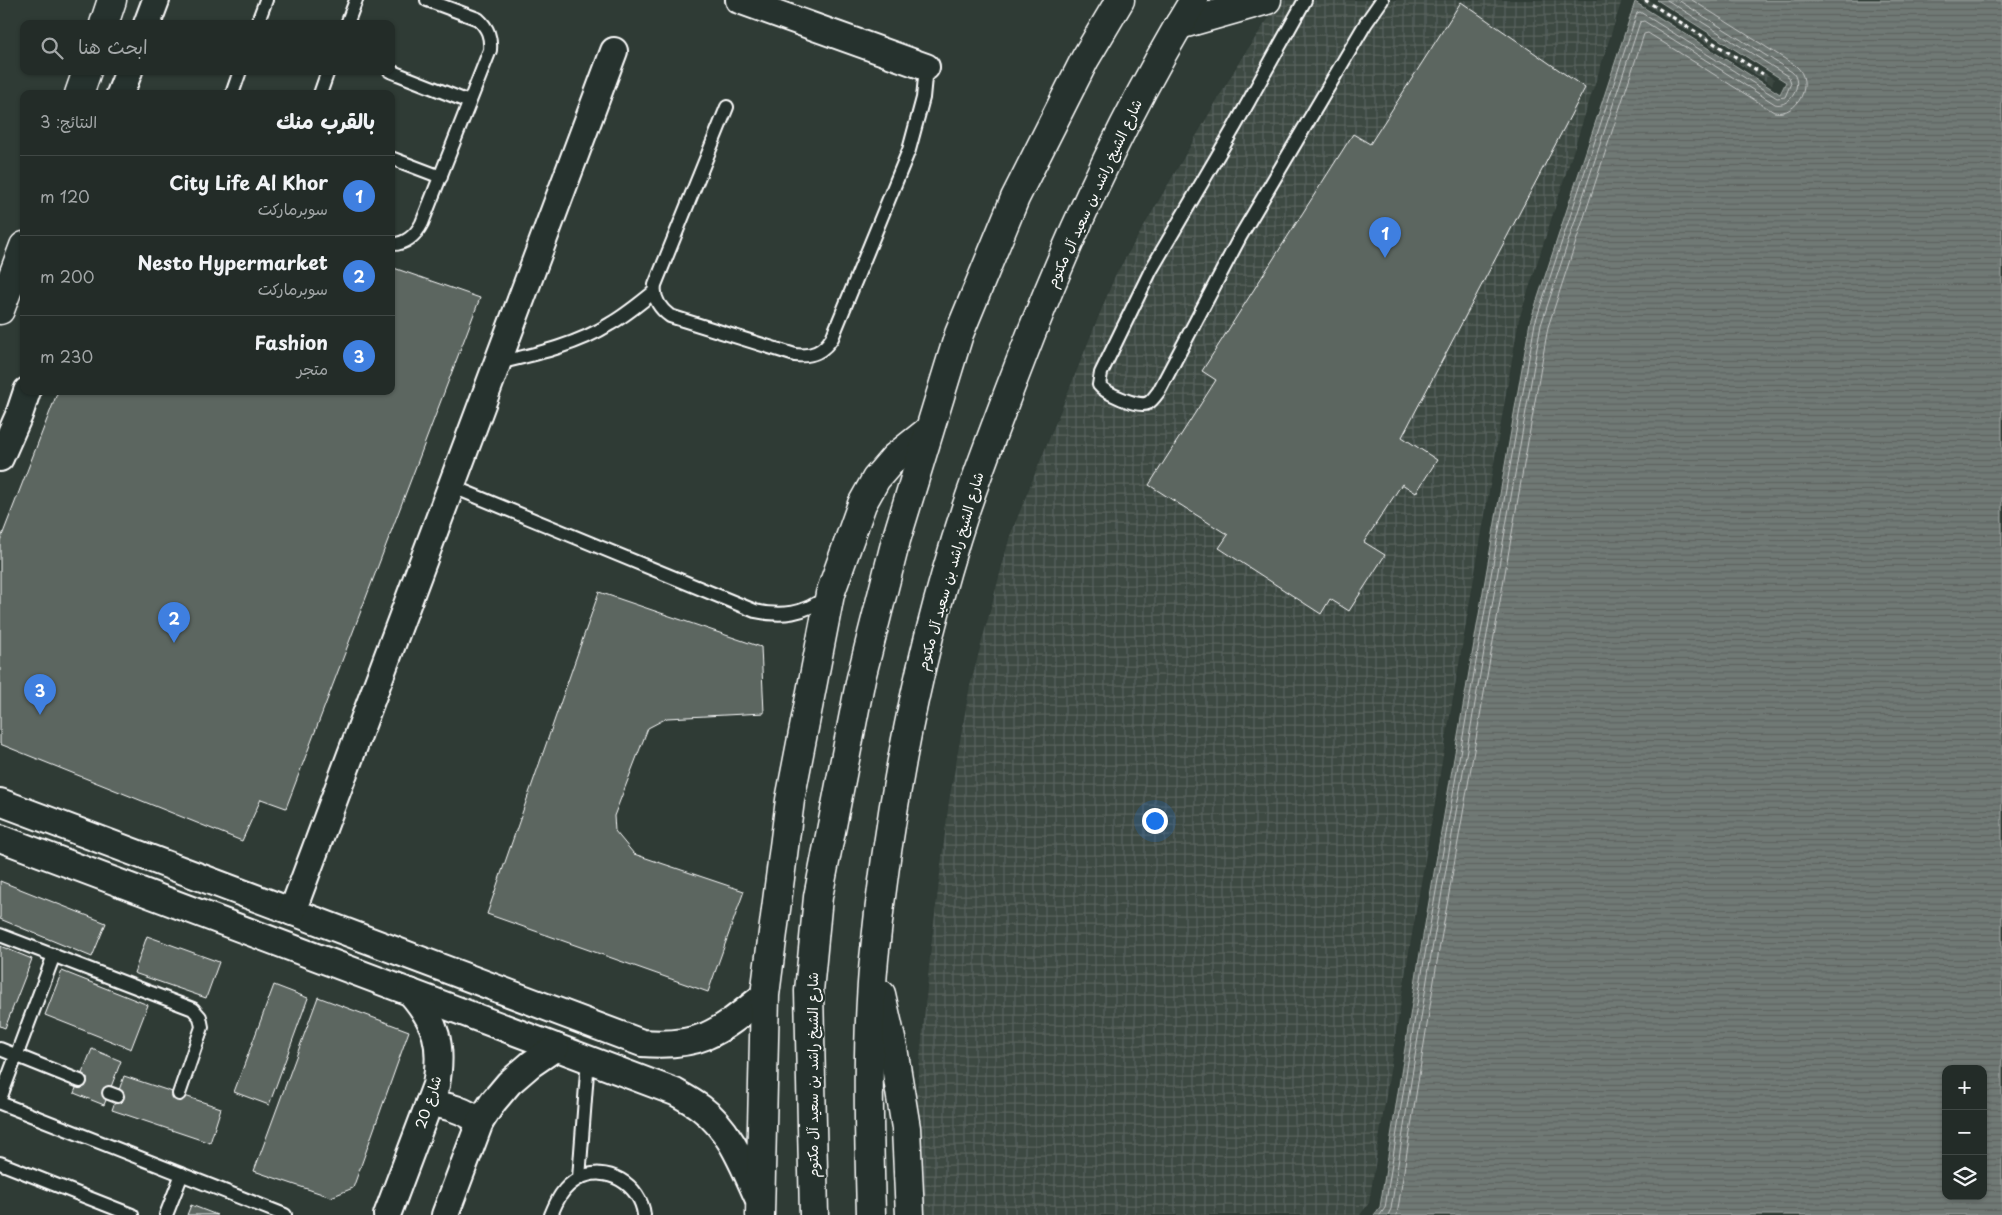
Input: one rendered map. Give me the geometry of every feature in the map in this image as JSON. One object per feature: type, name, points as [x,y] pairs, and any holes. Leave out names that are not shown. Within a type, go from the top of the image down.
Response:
[{"type":"main road","points":[[105,20],[112,0]]},
{"type":"main road","name":"شارع الشيخ راشد بن سعيد آل مكتوم","points":[[814,1215],[809,991],[818,897],[861,678],[896,540],[959,334],[1015,198],[1085,59],[1120,0]]},
{"type":"main road","name":"شارع الشيخ راشد بن سعيد آل مكتوم","points":[[871,1215],[868,1057],[874,960],[885,865],[900,769],[920,675],[941,592],[966,509],[994,428],[1059,265],[1135,103],[1194,0]]},
{"type":"main road","points":[[1179,25],[1267,0]]},
{"type":"main road","points":[[80,90],[86,75]]},
{"type":"main road","points":[[0,310],[20,257]]},
{"type":"main road","points":[[760,1209],[764,995],[790,800],[830,594],[862,504],[876,479],[894,458],[928,431]]},
{"type":"main road","points":[[874,960],[893,1048],[906,1128],[910,1215]]},
{"type":"street","points":[[148,20],[156,0]]},
{"type":"street","points":[[740,0],[926,68]]},
{"type":"street","points":[[292,912],[614,51]]},
{"type":"street","points":[[122,90],[127,75]]},
{"type":"street","points":[[0,458],[20,415],[26,395]]},
{"type":"street","points":[[0,802],[642,1043],[664,1045],[686,1042],[706,1036],[726,1026],[764,995]]},
{"type":"street","points":[[0,838],[664,1087],[701,1108],[717,1122],[729,1137],[739,1154],[760,1209]]},
{"type":"street","name":"شارع 20","points":[[388,1215],[436,1085],[439,1065],[439,1045],[433,1025],[427,1013],[410,992]]},
{"type":"street","points":[[445,1215],[480,1122],[493,1102],[509,1083],[531,1064],[556,1047]]},
{"type":"street","points":[[429,1103],[456,1108],[480,1122]]},
{"type":"lane","points":[[258,20],[266,0]]},
{"type":"lane","points":[[348,20],[356,0]]},
{"type":"lane","points":[[395,243],[408,240],[418,231],[490,50],[489,33],[478,19],[427,0]]},
{"type":"lane","points":[[1305,0],[1235,126],[1151,270],[1101,373],[1099,385],[1106,391],[1141,404],[1148,403],[1159,391],[1240,238],[1366,23],[1382,0]]},
{"type":"lane","points":[[727,107],[654,292],[663,311],[670,316],[795,355],[806,356],[816,354],[826,347],[832,338],[909,150],[923,98],[926,68]]},
{"type":"lane","points":[[395,73],[469,102]]},
{"type":"lane","points":[[233,90],[239,75]]},
{"type":"lane","points":[[321,90],[327,75]]},
{"type":"lane","points":[[395,160],[441,177]]},
{"type":"lane","points":[[498,363],[536,354],[573,341],[609,325],[654,292]]},
{"type":"lane","points":[[451,486],[755,611],[777,614],[799,612],[815,605],[830,594]]},
{"type":"lane","points":[[0,935],[193,1009],[200,1017],[202,1027],[179,1094]]},
{"type":"lane","points":[[54,956],[0,1101],[285,1215]]},
{"type":"lane","points":[[0,1050],[80,1081]]},
{"type":"lane","points":[[579,1178],[588,1059]]},
{"type":"lane","points":[[0,1163],[132,1215]]},
{"type":"lane","points":[[166,1215],[182,1174]]},
{"type":"lane","points":[[551,1215],[557,1200],[566,1187],[579,1178],[595,1174],[611,1175],[626,1182],[637,1194],[644,1208],[644,1215]]},
{"type":"path","points":[[1645,0],[1763,74]]},
{"type":"shaded area","points":[[1281,0],[1622,0],[1519,319],[1408,957],[1369,1203],[1360,1215],[918,1215],[915,1111],[931,947],[949,801],[970,686],[1010,536],[1115,276],[1241,59]]},
{"type":"shaded area","points":[[1639,0],[1649,0],[1774,79],[1772,85]]},
{"type":"water","points":[[1657,0],[2002,0],[2002,1215],[1374,1215],[1380,1207],[1419,959],[1530,322],[1635,2],[1780,94],[1786,82]]},
{"type":"building","points":[[1461,2],[1585,88],[1402,437],[1437,460],[1416,493],[1402,484],[1364,542],[1385,555],[1349,611],[1330,599],[1321,614],[1219,548],[1228,535],[1149,485],[1216,380],[1202,371],[1353,134],[1370,144]]},
{"type":"building","points":[[395,268],[480,298],[286,808],[261,799],[242,841],[0,744],[0,541],[56,395],[395,395]]},
{"type":"building","points":[[599,592],[761,647],[764,713],[667,718],[648,728],[614,816],[615,831],[634,854],[744,891],[708,992],[487,914]]},
{"type":"building","points":[[0,881],[106,923],[92,957],[0,919]]},
{"type":"building","points":[[147,936],[219,962],[206,998],[134,973]]},
{"type":"building","points":[[0,946],[32,959],[5,1028],[0,1026]]},
{"type":"building","points":[[62,971],[148,1005],[131,1049],[45,1015]]},
{"type":"building","points":[[274,985],[308,998],[269,1105],[234,1092]]},
{"type":"building","points":[[318,997],[409,1031],[353,1188],[331,1197],[254,1171]]},
{"type":"building","points":[[92,1049],[121,1061],[104,1105],[74,1093]]},
{"type":"building","points":[[124,1076],[221,1108],[210,1143],[112,1110]]},
{"type":"building","points":[[191,1205],[217,1215],[187,1215]]},
{"type":"place","name":"City Life Al Khor","points":[[1385,258]]},
{"type":"place","name":"Nesto Hypermarket","points":[[174,643]]},
{"type":"place","name":"Fashion","points":[[40,715]]}]
